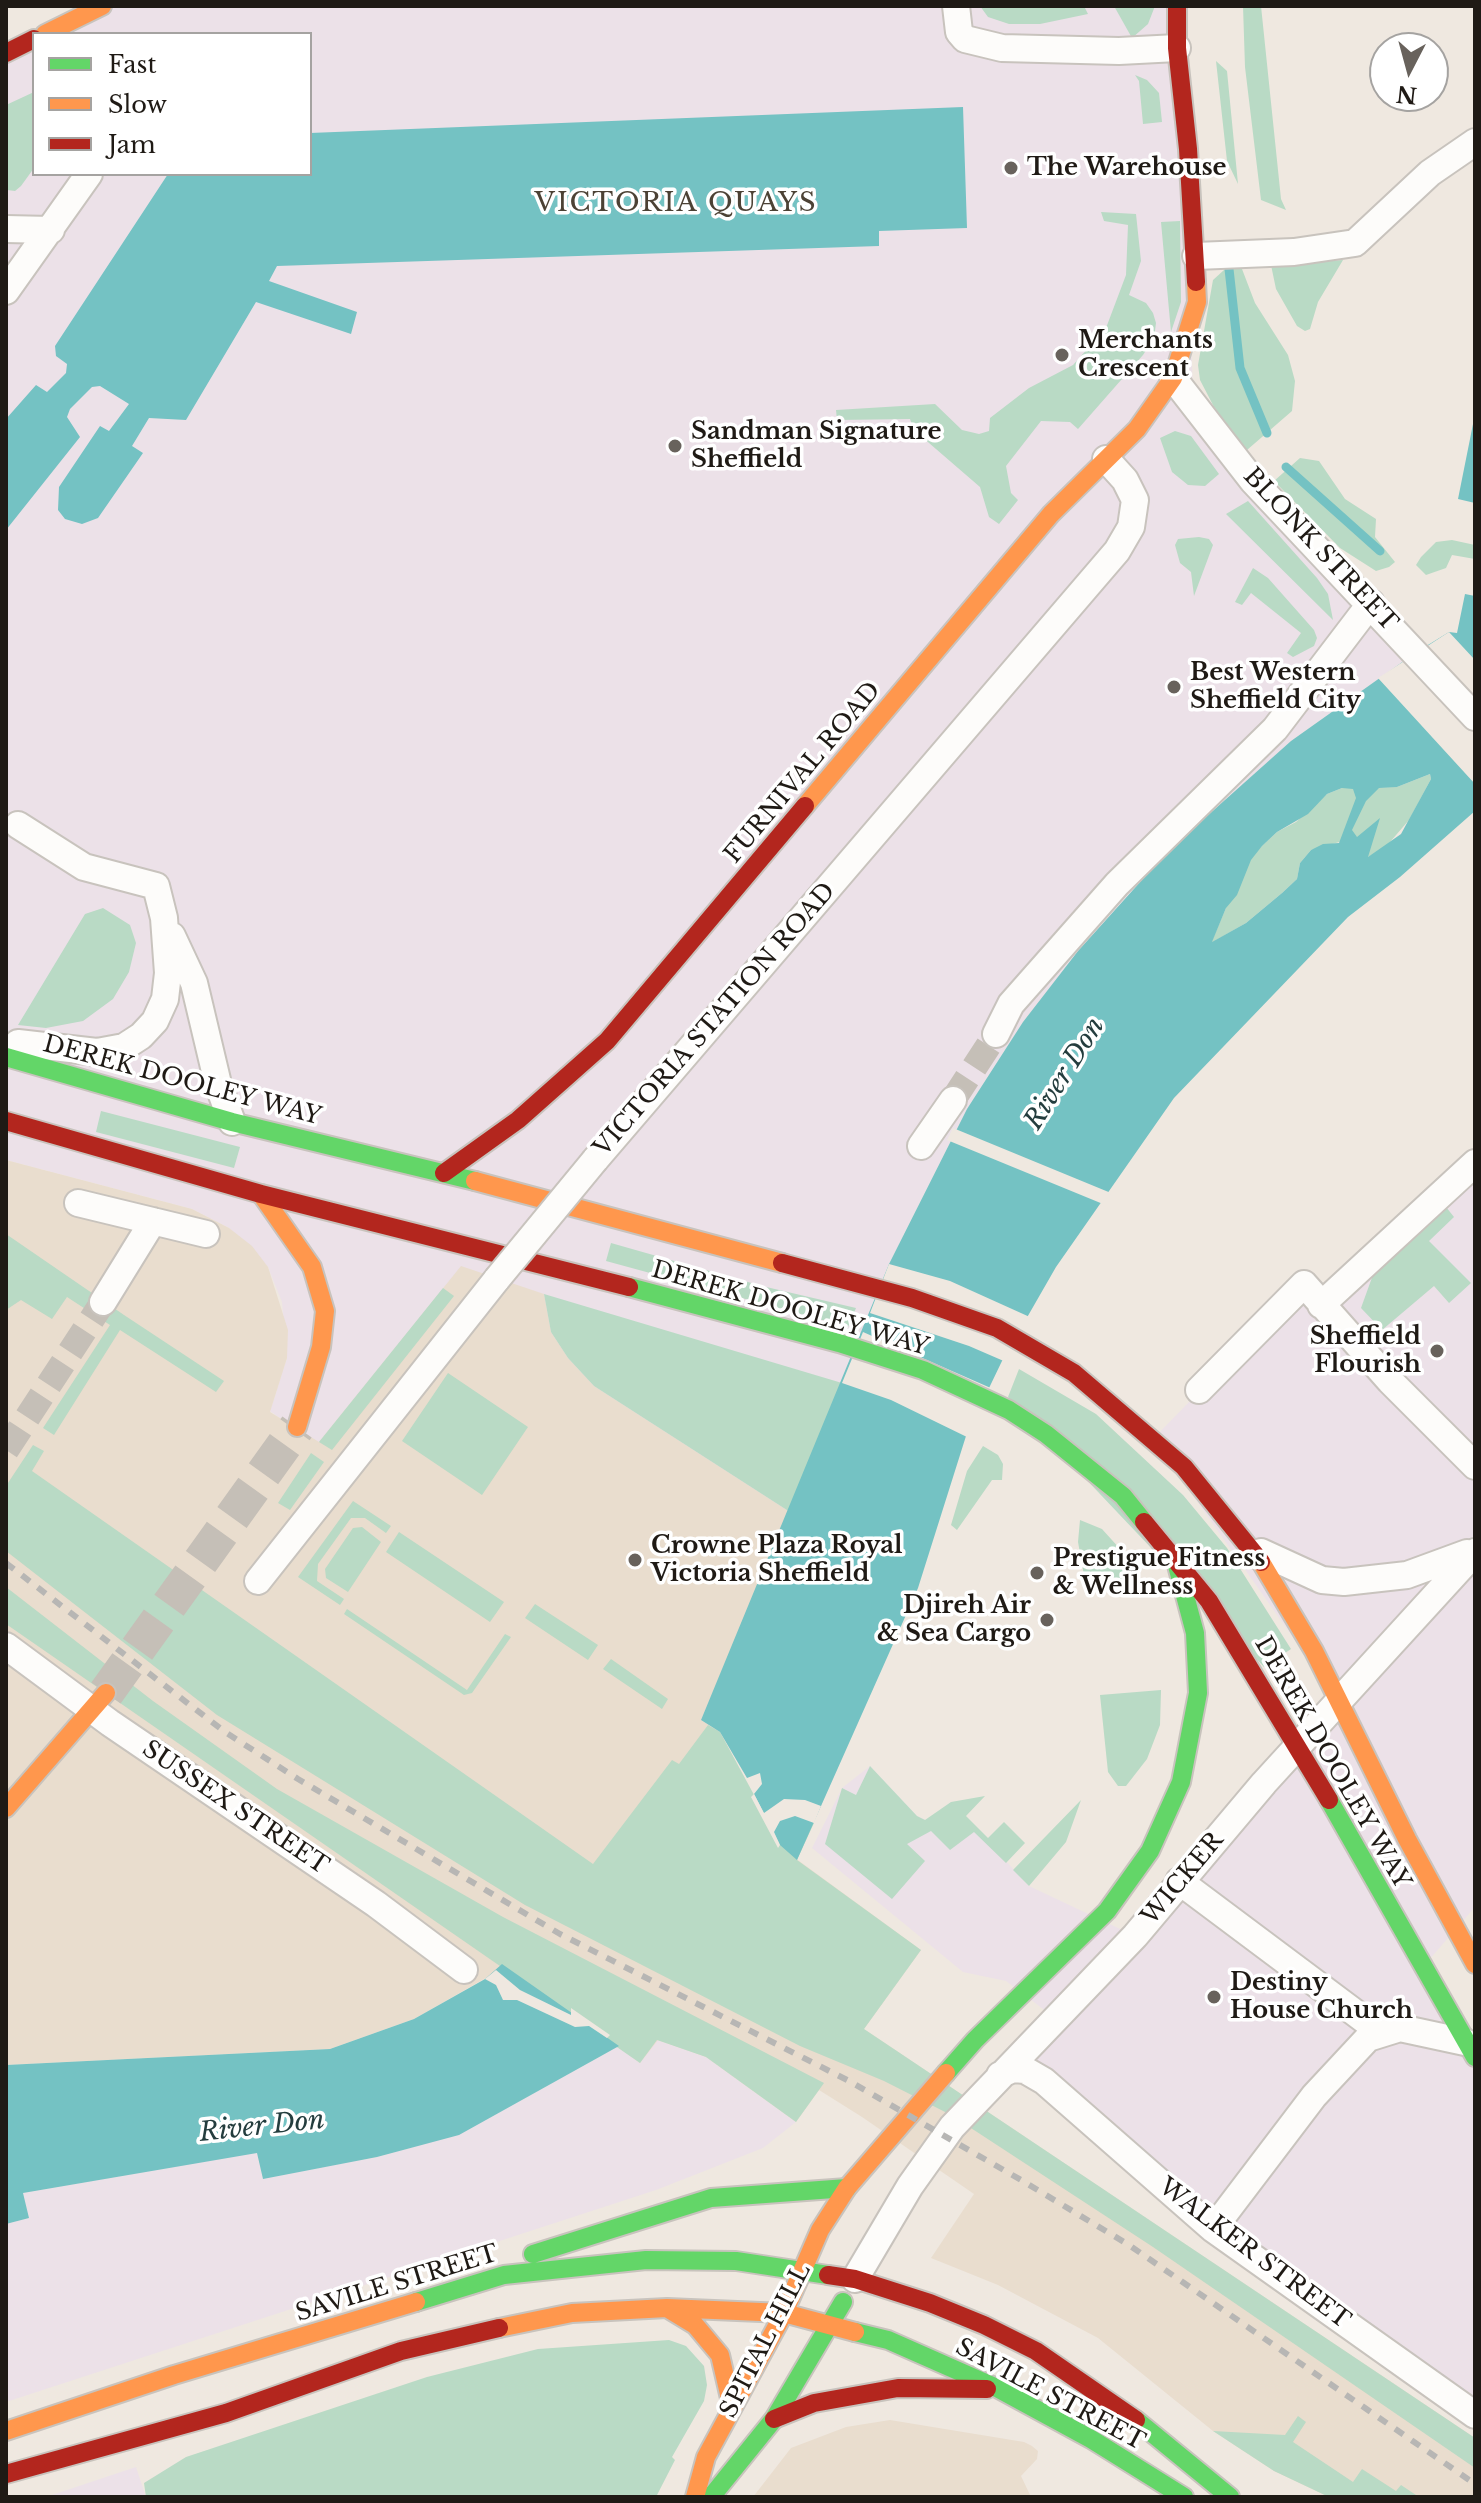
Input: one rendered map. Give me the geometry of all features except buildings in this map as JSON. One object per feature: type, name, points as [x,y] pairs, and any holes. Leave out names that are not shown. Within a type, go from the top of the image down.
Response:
[{"type":"main road","points":[[49,32],[102,6]]},
{"type":"main road","name":"FURNIVAL ROAD","points":[[444,1173],[518,1120],[607,1041],[1051,514],[1137,429],[1173,378],[1187,342],[1197,302],[1196,256],[1177,48],[1177,6]]},
{"type":"main road","points":[[6,53],[32,40]]},
{"type":"main road","name":"DEREK DOOLEY WAY","points":[[6,1057],[232,1122],[444,1173],[865,1285],[997,1328],[1042,1354],[1095,1390],[1184,1467],[1251,1546],[1304,1632],[1475,1964]]},
{"type":"main road","name":"DEREK DOOLEY WAY","points":[[6,1121],[261,1194],[459,1242],[839,1343],[923,1370],[1009,1410],[1046,1434],[1123,1496],[1209,1601],[1298,1746],[1470,2050]]},
{"type":"main road","points":[[261,1194],[312,1267],[325,1311],[321,1347],[297,1427]]},
{"type":"main road","name":"WICKER","points":[[847,2188],[975,2040],[1075,1945],[1144,1862],[1170,1809],[1193,1733],[1198,1672],[1195,1633],[1175,1558]]},
{"type":"main road","points":[[6,1808],[99,1702]]},
{"type":"main road","points":[[504,2275],[523,2258],[711,2198],[847,2188]]},
{"type":"main road","name":"SPITAL HILL","points":[[695,2497],[706,2457],[784,2313],[820,2230],[847,2188]]},
{"type":"main road","name":"SAVILE STREET","points":[[6,2431],[504,2275],[685,2258],[803,2270],[855,2279],[930,2303],[1036,2351],[1149,2429],[1230,2497]]},
{"type":"main road","name":"SPITAL HILL","points":[[711,2497],[774,2419],[855,2279]]},
{"type":"main road","points":[[667,2308],[695,2325],[720,2355],[732,2407]]},
{"type":"main road","name":"SAVILE STREET","points":[[6,2474],[226,2413],[401,2351],[458,2336],[572,2313],[667,2308],[784,2313],[831,2323],[904,2346],[999,2389],[1091,2439],[1184,2497]]},
{"type":"main road","points":[[774,2419],[814,2403],[898,2388],[999,2389]]},
{"type":"street","points":[[956,6],[959,32],[965,39],[1002,48],[1119,51],[1177,48]]},
{"type":"street","points":[[1196,256],[1246,256],[1355,243],[1430,173],[1475,142]]},
{"type":"street","points":[[6,291],[88,176]]},
{"type":"street","points":[[6,229],[51,230]]},
{"type":"street","name":"BLONK STREET","points":[[1173,378],[1253,481],[1475,717]]},
{"type":"street","name":"VICTORIA STATION ROAD","points":[[258,1581],[595,1160],[1117,551],[1131,527],[1135,500],[1125,480],[1106,459]]},
{"type":"street","points":[[996,1034],[1011,1004],[1117,884],[1275,729],[1371,603]]},
{"type":"street","points":[[18,825],[84,867],[156,886],[164,918],[194,983],[218,1084],[232,1122]]},
{"type":"street","points":[[6,1042],[107,1052],[124,1047],[141,1036],[161,1009],[167,985],[164,918]]},
{"type":"street","points":[[921,1146],[953,1100]]},
{"type":"street","points":[[1321,1305],[1475,1163]]},
{"type":"street","points":[[78,1203],[206,1234]]},
{"type":"street","points":[[103,1302],[153,1221]]},
{"type":"street","points":[[1199,1390],[1304,1284],[1390,1381],[1475,1466]]},
{"type":"street","name":"WICKER","points":[[1251,1546],[1305,1573],[1344,1582],[1368,1582],[1427,1570],[1475,1550]]},
{"type":"street","name":"WICKER","points":[[895,2208],[952,2127],[1135,1936],[1337,1700],[1475,1550]]},
{"type":"street","name":"SUSSEX STREET","points":[[6,1646],[99,1702],[464,1970]]},
{"type":"street","points":[[1075,1945],[1179,1881],[1362,2019],[1470,2050]]},
{"type":"street","points":[[1213,2229],[1343,2061],[1368,2038],[1391,2029]]},
{"type":"street","name":"WALKER STREET","points":[[1000,2075],[1013,2069],[1025,2070],[1044,2081],[1213,2229],[1475,2415]]},
{"type":"street","name":"SPITAL HILL","points":[[855,2279],[895,2208]]},
{"type":"shaded area","points":[[102,6],[1177,6],[1193,389],[1253,481],[1415,653],[1291,741],[1169,850],[1078,951],[1023,1022],[967,1109],[889,1264],[701,1720],[270,1411],[287,1358],[282,1302],[268,1267],[229,1228],[192,1209],[6,1160],[6,53],[32,40],[32,176],[312,176],[312,32],[49,32]]},
{"type":"shaded area","points":[[6,1160],[192,1209],[229,1228],[252,1246],[268,1267],[288,1330],[287,1358],[270,1412],[319,1442],[461,1266],[544,1294],[551,1332],[568,1358],[594,1386],[790,1512],[701,1720],[720,1732],[768,1823],[791,1855],[921,1950],[864,2029],[1475,2438],[1475,2497],[1329,2497],[1274,2471],[1213,2431],[1098,2338],[998,2285],[931,2258],[974,2194],[862,2117],[819,2090],[796,2122],[706,2057],[658,2040],[640,2063],[515,1974],[491,1975],[414,2019],[330,2049],[6,2065]]},
{"type":"shaded area","points":[[1475,1163],[1475,1907],[1422,1968],[1475,2054],[1475,2415],[1025,2070],[1055,2018],[1006,1981],[963,1972],[812,1848],[842,1788],[870,1766],[917,1816],[926,1820],[951,1802],[1029,1886],[1135,1936],[1337,1700],[1153,1439],[1304,1284],[1321,1304]]},
{"type":"shaded area","points":[[657,2040],[706,2057],[796,2122],[763,2148],[656,2190],[6,2402],[6,2224],[28,2218],[22,2193],[258,2152],[263,2178],[377,2157],[459,2134],[619,2046],[640,2063]]},
{"type":"shaded area","points":[[890,2420],[1024,2442],[1032,2446],[1038,2451],[1037,2459],[1021,2476],[1031,2497],[753,2497],[791,2448],[846,2427]]},
{"type":"shaded area","points":[[136,2467],[146,2497],[46,2497]]},
{"type":"green space","points":[[980,6],[1084,6],[1088,14],[1040,24],[1009,24],[988,17]]},
{"type":"green space","points":[[1114,6],[1155,6],[1148,24],[1132,38]]},
{"type":"green space","points":[[1243,6],[1261,6],[1281,199],[1286,210],[1261,200],[1245,67]]},
{"type":"green space","points":[[1216,61],[1227,71],[1238,184],[1227,161]]},
{"type":"green space","points":[[1135,75],[1147,80],[1159,93],[1162,122],[1143,124],[1139,81]]},
{"type":"green space","points":[[32,93],[32,171],[15,191],[7,190],[6,105]]},
{"type":"green space","points":[[1101,212],[1136,214],[1141,261],[1129,295],[1146,303],[1153,313],[1156,323],[1154,338],[1143,355],[1078,429],[1070,422],[1041,421],[1006,466],[1011,493],[1018,500],[999,524],[989,517],[980,487],[914,430],[910,419],[837,420],[836,410],[935,404],[962,430],[979,434],[989,431],[990,418],[1029,388],[1073,365],[1106,328],[1126,275],[1128,225],[1104,221]]},
{"type":"green space","points":[[1180,221],[1181,302],[1171,332],[1161,222]]},
{"type":"green space","points":[[1343,260],[1318,302],[1310,329],[1305,331],[1297,326],[1276,289],[1271,265]]},
{"type":"green space","points":[[1242,269],[1255,303],[1288,355],[1295,381],[1292,411],[1247,450],[1214,407],[1200,380],[1198,365],[1213,280],[1224,270]]},
{"type":"green space","points":[[1175,431],[1191,436],[1219,474],[1205,486],[1188,485],[1172,472],[1160,438]]},
{"type":"green space","points":[[1300,458],[1319,461],[1345,499],[1376,519],[1375,537],[1395,562],[1376,571],[1340,548],[1274,481]]},
{"type":"green space","points":[[1248,501],[1317,578],[1328,594],[1333,620],[1226,514]]},
{"type":"green space","points":[[1178,539],[1209,539],[1213,545],[1194,596],[1191,572],[1180,563],[1175,545]]},
{"type":"green space","points":[[1452,540],[1475,545],[1475,559],[1452,555],[1446,568],[1426,575],[1416,565],[1436,542]]},
{"type":"green space","points":[[1253,568],[1268,578],[1314,630],[1317,638],[1314,646],[1293,657],[1287,653],[1301,633],[1251,593],[1242,605],[1235,602]]},
{"type":"green space","points":[[1430,774],[1431,779],[1409,820],[1384,849],[1368,857],[1357,837],[1311,850],[1300,863],[1297,879],[1282,893],[1246,923],[1211,943],[1226,908],[1229,876],[1277,832],[1296,822],[1327,794],[1342,788],[1397,787]]},
{"type":"green space","points":[[103,908],[130,925],[136,943],[129,972],[113,999],[83,1021],[46,1028],[18,1025],[85,914]]},
{"type":"green space","points":[[101,1111],[240,1147],[234,1168],[96,1132]]},
{"type":"green space","points":[[1446,1207],[1454,1217],[1429,1241],[1471,1283],[1449,1303],[1434,1286],[1382,1330],[1361,1308],[1374,1272]]},
{"type":"green space","points":[[6,1234],[224,1381],[216,1392],[120,1330],[54,1435],[43,1428],[110,1325],[67,1297],[52,1319],[21,1300],[6,1310]]},
{"type":"green space","points":[[611,1243],[762,1286],[856,1308],[848,1327],[606,1261]]},
{"type":"green space","points":[[443,1288],[454,1296],[332,1450],[319,1442]]},
{"type":"green space","points":[[544,1294],[842,1383],[790,1512],[594,1386],[568,1358],[551,1332]]},
{"type":"green space","points":[[1019,1369],[1096,1414],[1183,1495],[1227,1548],[1291,1649],[1264,1667],[1008,1397]]},
{"type":"green space","points":[[448,1373],[528,1427],[482,1495],[402,1441]]},
{"type":"green space","points":[[33,1445],[44,1451],[32,1471],[593,1864],[672,1760],[679,1764],[708,1725],[720,1732],[766,1817],[814,1823],[797,1860],[921,1950],[864,2029],[1475,2438],[1475,2468],[1153,2247],[951,2115],[884,2081],[800,2046],[525,1905],[217,1715],[6,1551],[6,1486]]},
{"type":"green space","points":[[983,1446],[998,1455],[1003,1464],[1002,1480],[992,1480],[957,1530],[951,1525],[967,1471]]},
{"type":"green space","points":[[311,1453],[324,1462],[290,1510],[278,1503]]},
{"type":"green space","points":[[353,1501],[391,1526],[386,1533],[365,1518],[351,1518],[318,1564],[317,1581],[344,1599],[340,1605],[298,1577]]},
{"type":"green space","points":[[1080,1520],[1102,1529],[1121,1550],[1138,1587],[1087,1592],[1078,1542]]},
{"type":"green space","points":[[362,1527],[381,1542],[348,1592],[326,1578],[325,1569],[353,1528]]},
{"type":"green space","points":[[399,1532],[504,1602],[490,1622],[386,1552]]},
{"type":"green space","points":[[6,1587],[153,1701],[277,1789],[503,1917],[824,2083],[796,2122],[706,2057],[657,2040],[640,2063],[6,1624]]},
{"type":"green space","points":[[535,1604],[598,1645],[588,1660],[525,1618]]},
{"type":"green space","points":[[347,1609],[467,1690],[505,1634],[511,1637],[472,1693],[464,1695],[344,1614]]},
{"type":"green space","points":[[611,1659],[668,1699],[662,1709],[603,1669]]},
{"type":"green space","points":[[1161,1690],[1160,1725],[1147,1759],[1126,1786],[1118,1786],[1108,1772],[1100,1695]]},
{"type":"green space","points":[[870,1766],[917,1816],[925,1820],[951,1802],[985,1796],[966,1816],[988,1838],[1004,1822],[1025,1843],[1006,1863],[974,1832],[950,1850],[931,1831],[907,1844],[925,1861],[892,1899],[825,1844],[842,1788],[856,1795]]},
{"type":"green space","points":[[1081,1800],[1066,1842],[1029,1886],[1013,1870]]},
{"type":"green space","points":[[669,2340],[686,2346],[704,2366],[707,2385],[704,2401],[672,2457],[675,2460],[656,2497],[146,2497],[144,2483],[186,2457],[427,2377],[538,2349]]},
{"type":"green space","points":[[1298,2416],[1306,2422],[1293,2442],[1353,2482],[1362,2469],[1396,2491],[1401,2485],[1419,2497],[1329,2497],[1274,2471],[1213,2431],[1285,2435]]},
{"type":"water","points":[[963,107],[967,228],[879,231],[879,246],[277,266],[269,281],[357,312],[351,334],[256,302],[186,420],[149,418],[132,446],[143,453],[98,518],[82,524],[65,519],[58,510],[59,487],[100,426],[109,431],[129,404],[100,386],[92,387],[70,409],[67,417],[80,437],[6,530],[6,419],[36,385],[47,392],[66,373],[67,364],[56,356],[55,346],[167,176],[312,176],[312,133]]},
{"type":"water","points":[[1475,414],[1475,503],[1458,499]]},
{"type":"water","name":"River Don","points":[[1465,594],[1475,596],[1475,811],[1400,877],[1348,917],[1174,1098],[1056,1267],[1002,1361],[966,1436],[918,1588],[797,1860],[780,1845],[754,1794],[762,1784],[760,1773],[747,1778],[720,1732],[701,1720],[889,1264],[967,1109],[1023,1022],[1078,951],[1169,850],[1291,741],[1415,653],[1449,632],[1457,633]],"holes":[[[1430,774],[1431,779],[1401,834],[1368,857],[1380,818],[1357,837],[1352,830],[1366,801],[1379,788],[1397,787]],[[1342,788],[1353,789],[1356,798],[1339,843],[1323,844],[1311,850],[1300,863],[1297,879],[1282,893],[1246,923],[1212,942],[1226,908],[1237,895],[1251,860],[1262,846],[1277,832],[1308,814],[1327,794]]]},
{"type":"water","name":"River Don","points":[[502,1964],[619,2046],[459,2135],[377,2157],[263,2179],[257,2153],[23,2193],[29,2218],[6,2224],[6,2065],[330,2049],[414,2019],[485,1979]]},
{"type":"pier","points":[[1449,632],[1475,660],[1475,784],[1378,678]]},
{"type":"pier","points":[[953,1128],[1111,1193],[1103,1204],[947,1140]]},
{"type":"pier","points":[[889,1264],[950,1281],[1032,1318],[1006,1362],[969,1346],[870,1313]]},
{"type":"pier","points":[[863,1332],[993,1389],[969,1438],[891,1400],[842,1383]]},
{"type":"pier","points":[[754,1794],[764,1813],[784,1799],[805,1800],[821,1806],[814,1823],[795,1816],[780,1821],[774,1832],[780,1845],[778,1848],[751,1797]]},
{"type":"pier","points":[[496,1970],[520,1990],[571,2015],[571,2008],[610,2035],[607,2038],[589,2026],[575,2027],[517,2000],[503,2000],[496,1985],[485,1979]]},
{"type":"waterway","points":[[1229,269],[1240,368],[1267,433]]},
{"type":"waterway","points":[[1286,467],[1380,551]]},
{"type":"tunnel","points":[[953,1100],[996,1034]]},
{"type":"tunnel","points":[[6,1450],[103,1302]]},
{"type":"tunnel","points":[[106,1693],[297,1427]]},
{"type":"railway","points":[[6,1563],[225,1732],[298,1779],[560,1934],[849,2081],[1021,2180],[1129,2245],[1475,2484]]},
{"type":"traffic: fast","points":[[6,1057],[232,1122],[475,1181]]},
{"type":"traffic: fast","points":[[629,1287],[839,1343],[923,1370],[1009,1410],[1046,1434],[1123,1496],[1144,1522]]},
{"type":"traffic: fast","points":[[946,2073],[975,2040],[1107,1911],[1150,1851],[1181,1782],[1198,1693],[1195,1633],[1175,1558]]},
{"type":"traffic: fast","points":[[1329,1800],[1475,2057]]},
{"type":"traffic: fast","points":[[533,2254],[711,2198],[847,2188]]},
{"type":"traffic: fast","points":[[416,2302],[504,2275],[646,2260],[736,2261],[828,2275]]},
{"type":"traffic: fast","points":[[711,2497],[774,2419],[843,2302]]},
{"type":"traffic: fast","points":[[855,2332],[888,2340],[999,2389],[1091,2439],[1184,2497]]},
{"type":"traffic: fast","points":[[1136,2420],[1230,2497]]},
{"type":"traffic: slow","points":[[49,32],[102,6]]},
{"type":"traffic: slow","points":[[805,806],[1051,514],[1137,429],[1173,378],[1197,302],[1196,282]]},
{"type":"traffic: slow","points":[[475,1181],[782,1263]]},
{"type":"traffic: slow","points":[[261,1194],[312,1267],[325,1311],[321,1347],[297,1427]]},
{"type":"traffic: slow","points":[[1261,1562],[1314,1651],[1407,1839],[1475,1964]]},
{"type":"traffic: slow","points":[[6,1808],[106,1693]]},
{"type":"traffic: slow","points":[[695,2497],[706,2457],[784,2313],[820,2230],[847,2188],[946,2073]]},
{"type":"traffic: slow","points":[[6,2431],[174,2375],[416,2302]]},
{"type":"traffic: slow","points":[[667,2308],[695,2325],[720,2355],[732,2407]]},
{"type":"traffic: slow","points":[[499,2328],[572,2313],[667,2308],[784,2313],[855,2332]]},
{"type":"traffic: jam","points":[[1177,6],[1177,48],[1188,149],[1196,282]]},
{"type":"traffic: jam","points":[[6,53],[32,40]]},
{"type":"traffic: jam","points":[[444,1173],[518,1120],[607,1041],[805,806]]},
{"type":"traffic: jam","points":[[6,1121],[261,1194],[629,1287]]},
{"type":"traffic: jam","points":[[782,1263],[912,1298],[997,1328],[1074,1373],[1184,1467],[1261,1562]]},
{"type":"traffic: jam","points":[[1144,1522],[1209,1601],[1329,1800]]},
{"type":"traffic: jam","points":[[828,2275],[855,2279],[930,2303],[984,2325],[1036,2351],[1136,2420]]},
{"type":"traffic: jam","points":[[6,2474],[226,2413],[401,2351],[499,2328]]},
{"type":"traffic: jam","points":[[774,2419],[814,2403],[898,2388],[987,2389]]},
{"type":"place","name":"The Warehouse","points":[[1011,168]]},
{"type":"place","name":"Merchants Crescent","points":[[1062,355]]},
{"type":"place","name":"Sandman Signature Sheffield","points":[[675,446]]},
{"type":"place","name":"Best Western Sheffield City","points":[[1174,687]]},
{"type":"place","name":"Sheffield Flourish","points":[[1437,1351]]},
{"type":"place","name":"Crowne Plaza Royal Victoria Sheffield","points":[[635,1560]]},
{"type":"place","name":"Prestigue Fitness & Wellness","points":[[1037,1573]]},
{"type":"place","name":"Djireh Air & Sea Cargo","points":[[1047,1620]]},
{"type":"place","name":"Destiny House Church","points":[[1214,1997]]},
{"type":"district","name":"VICTORIA QUAYS","points":[[676,204]]}]
